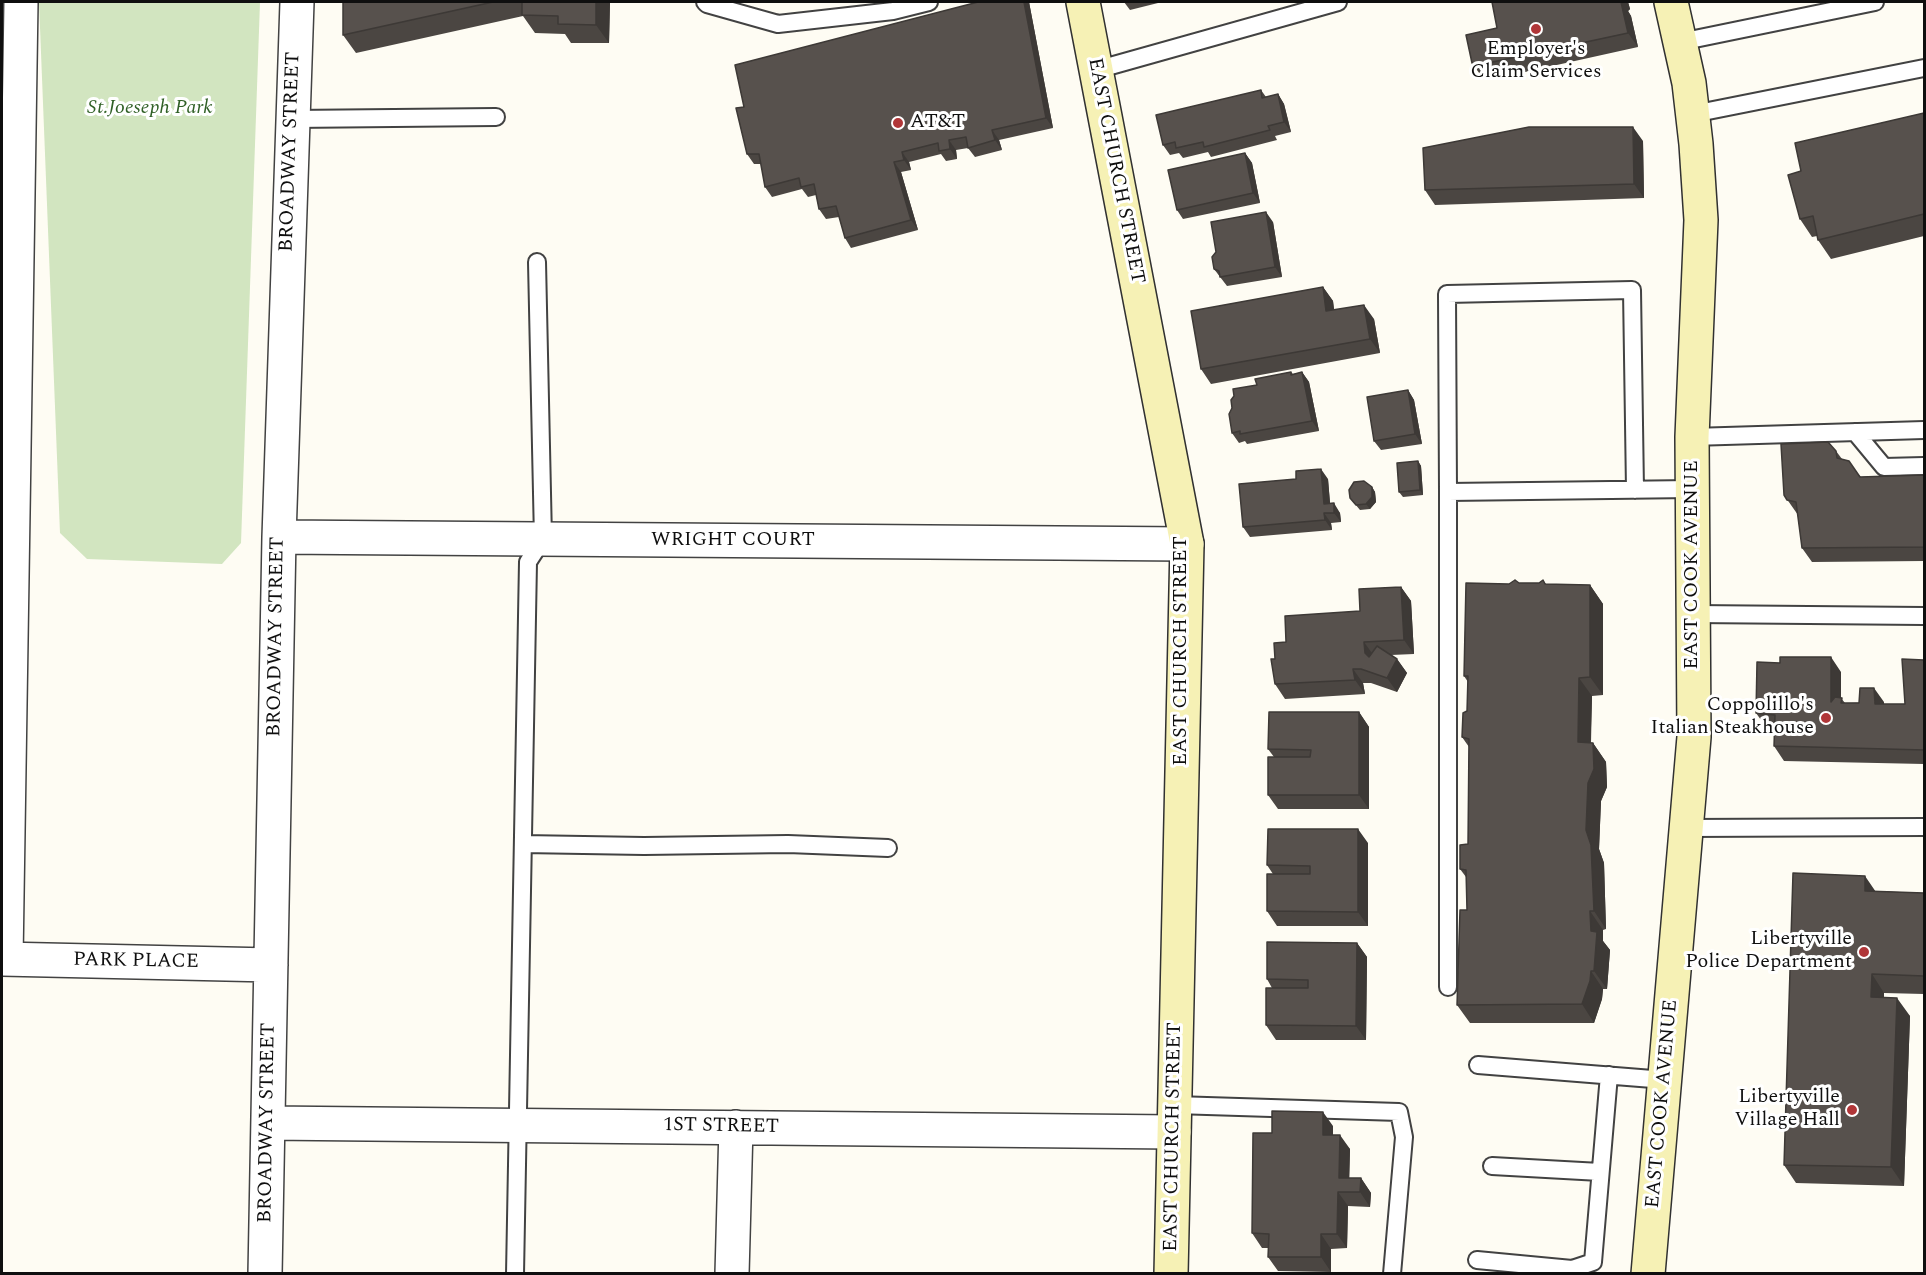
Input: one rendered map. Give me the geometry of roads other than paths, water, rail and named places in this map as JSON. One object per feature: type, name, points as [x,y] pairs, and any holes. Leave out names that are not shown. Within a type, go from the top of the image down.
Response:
[{"type":"street","points":[[4,959],[21,2]]},
{"type":"street","name":"BROADWAY STREET","points":[[265,1274],[279,537],[297,2]]},
{"type":"street","name":"EAST CHURCH STREET","points":[[1083,2],[1187,544],[1171,1274]]},
{"type":"street","name":"EAST COOK AVENUE","points":[[1648,1274],[1694,737],[1692,437],[1701,220],[1689,83],[1671,2]]},
{"type":"street","name":"WRIGHT COURT","points":[[279,537],[1187,544]]},
{"type":"street","name":"PARK PLACE","points":[[4,959],[270,965]]},
{"type":"street","name":"1ST STREET","points":[[268,1122],[736,1128],[1174,1119]]},
{"type":"street","points":[[732,1274],[736,1128]]},
{"type":"lane","points":[[705,2],[778,24],[893,11],[929,2]]},
{"type":"lane","points":[[1096,69],[1338,2]]},
{"type":"lane","points":[[1680,42],[1875,2]]},
{"type":"lane","points":[[1693,114],[1924,68]]},
{"type":"lane","points":[[292,120],[496,117]]},
{"type":"lane","points":[[516,1274],[528,562],[543,539],[537,261]]},
{"type":"lane","points":[[1448,987],[1447,294],[1632,290],[1635,490]]},
{"type":"lane","points":[[1692,437],[1924,430]]},
{"type":"lane","points":[[1855,432],[1884,466],[1924,466]]},
{"type":"lane","points":[[1448,492],[1692,489]]},
{"type":"lane","points":[[1693,614],[1924,616]]},
{"type":"lane","points":[[1687,828],[1924,827]]},
{"type":"lane","points":[[524,843],[644,846],[788,844],[888,848]]},
{"type":"lane","points":[[1478,1065],[1665,1080]]},
{"type":"lane","points":[[1477,1260],[1572,1269],[1593,1262],[1609,1076]]},
{"type":"lane","points":[[1174,1119],[1399,1112],[1404,1137],[1392,1274]]},
{"type":"lane","points":[[1492,1166],[1600,1172]]},
{"type":"place","name":"Employer's Claim Services","points":[[1536,29]]},
{"type":"place","name":"AT&T","points":[[898,123]]},
{"type":"place","name":"Coppolillo's Italian Steakhouse","points":[[1826,718]]},
{"type":"place","name":"Libertyville Police Department","points":[[1864,952]]},
{"type":"place","name":"Libertyville Village Hall","points":[[1852,1110]]},
{"type":"park label","name":"St.Joeseph Park","points":[[150,109]]}]
